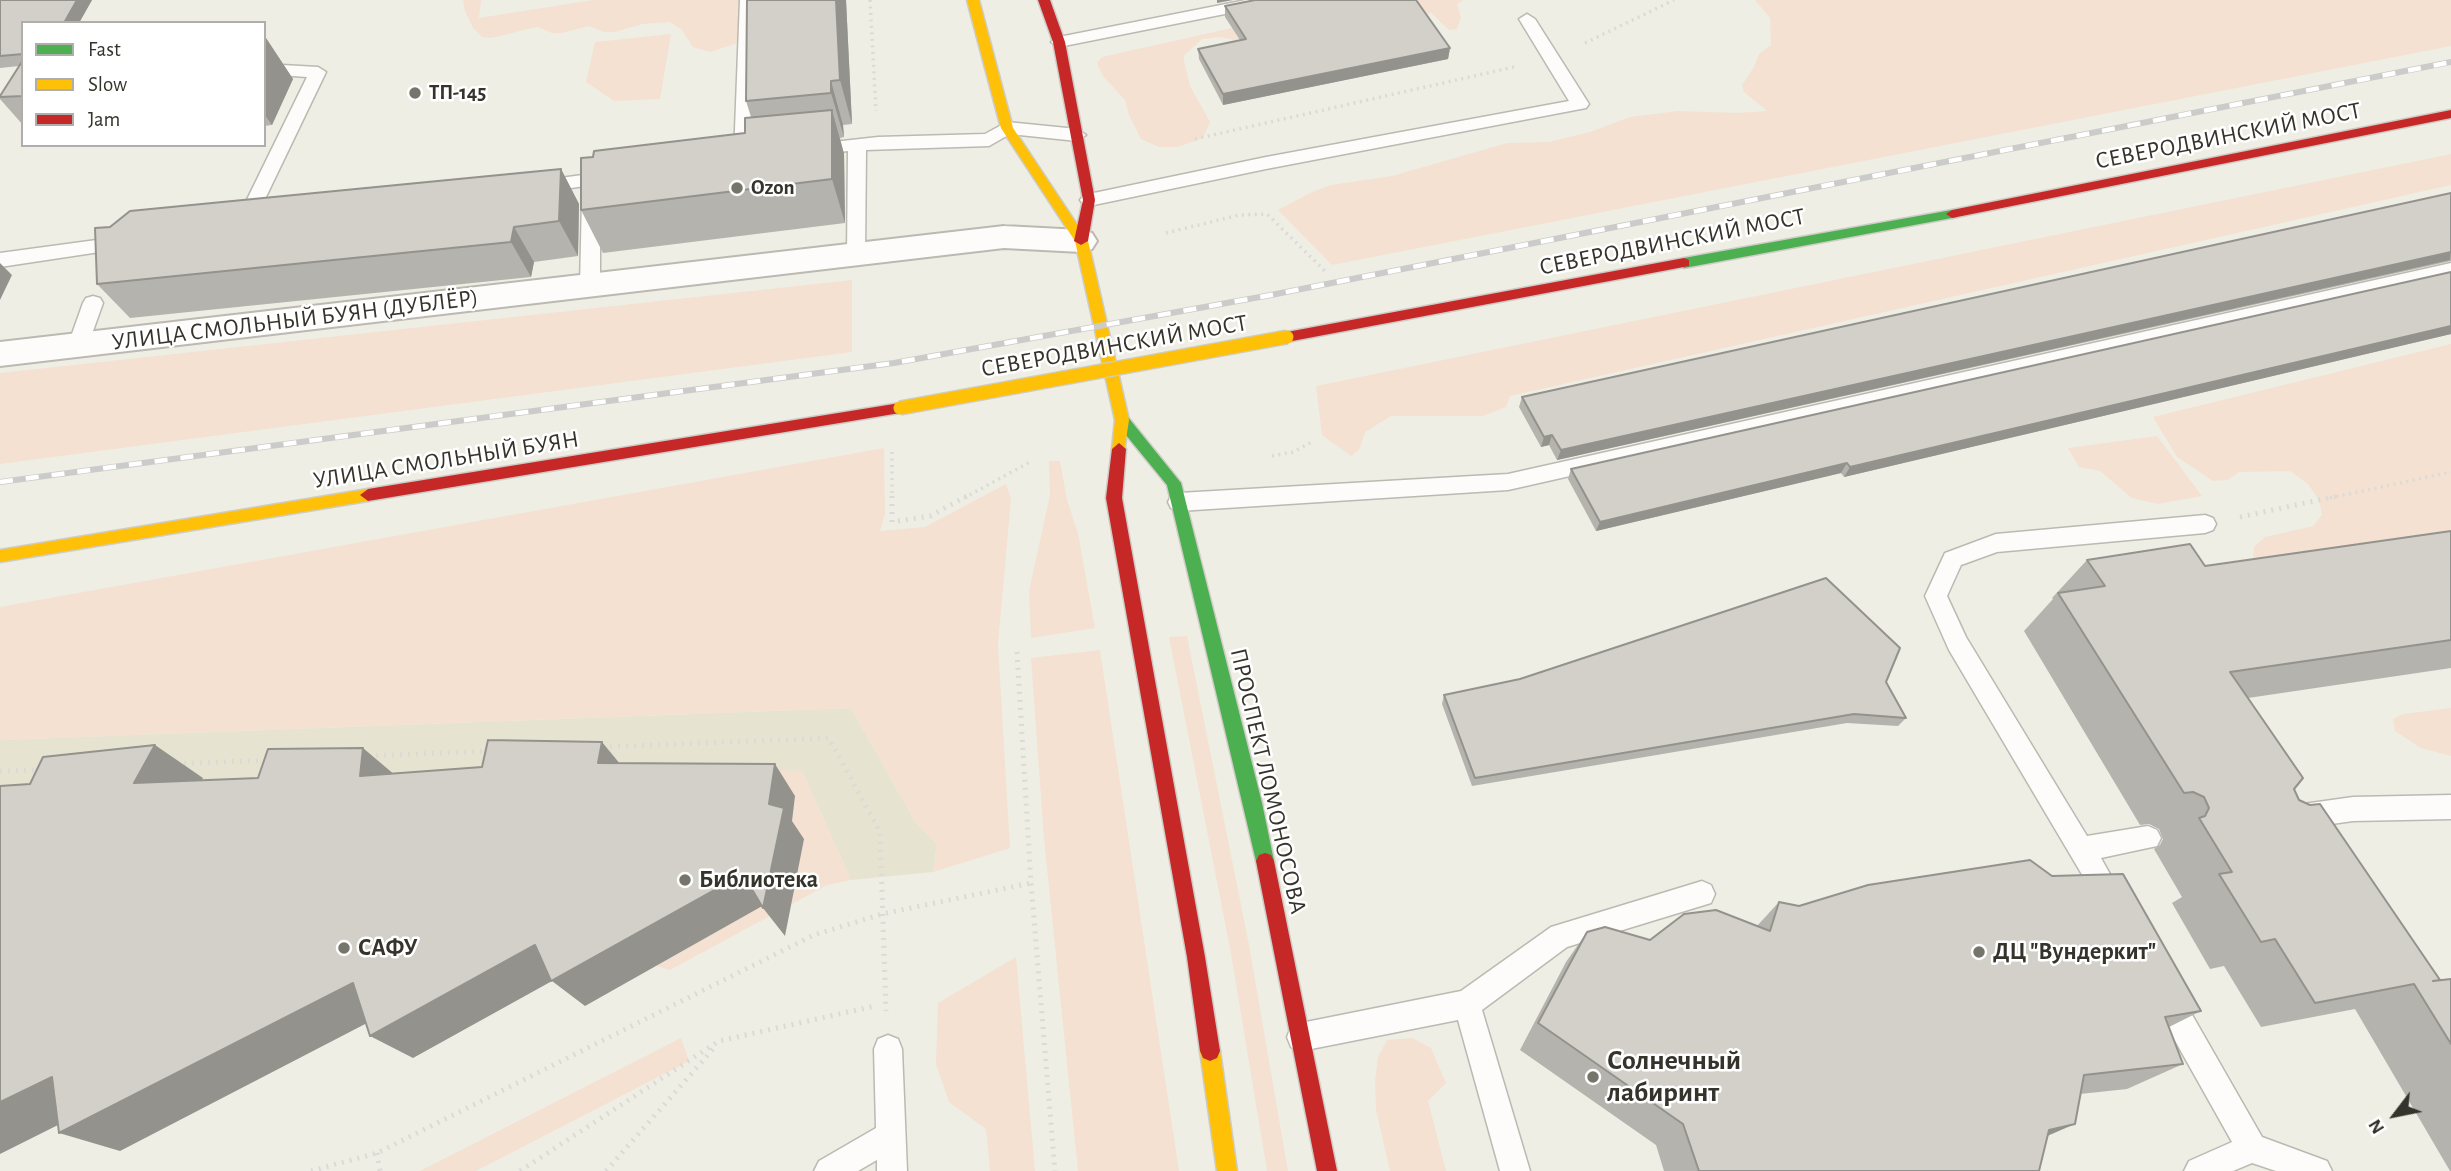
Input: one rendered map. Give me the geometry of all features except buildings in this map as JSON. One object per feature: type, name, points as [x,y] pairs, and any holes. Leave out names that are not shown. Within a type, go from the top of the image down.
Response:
[{"type":"main road","points":[[973,0],[1007,128],[1081,241]]},
{"type":"main road","points":[[1044,0],[1059,42],[1089,200],[1081,241]]},
{"type":"main road","name":"СЕВЕРОДВИНСКИЙ МОСТ","points":[[900,408],[1987,207],[2451,114]]},
{"type":"main road","name":"ПРОСПЕКТ ЛОМОНОСОВА","points":[[1081,241],[1122,419],[1114,498],[1196,957],[1227,1171]]},
{"type":"main road","name":"УЛИЦА СМОЛЬНЫЙ БУЯН","points":[[0,556],[900,408]]},
{"type":"main road","name":"ПРОСПЕКТ ЛОМОНОСОВА","points":[[1122,419],[1174,483],[1253,803],[1327,1171]]},
{"type":"street","name":"УЛИЦА СМОЛЬНЫЙ БУЯН (ДУБЛЁР)","points":[[0,355],[1004,237],[1081,241]]},
{"type":"lane","points":[[742,156],[748,0]]},
{"type":"lane","points":[[1059,42],[1196,7],[1270,0]]},
{"type":"lane","points":[[1089,200],[1266,163],[1580,104],[1527,19]]},
{"type":"lane","points":[[266,69],[318,72],[237,225],[270,220]]},
{"type":"lane","points":[[794,151],[878,143],[989,140],[1007,128],[1077,135]]},
{"type":"lane","points":[[856,254],[857,145]]},
{"type":"lane","points":[[524,188],[633,173]]},
{"type":"lane","points":[[590,286],[591,180]]},
{"type":"lane","points":[[0,260],[148,239]]},
{"type":"lane","points":[[111,265],[120,243]]},
{"type":"lane","points":[[1179,502],[1508,482],[2451,270]]},
{"type":"lane","points":[[78,345],[93,303]]},
{"type":"lane","points":[[2123,920],[1957,643],[1937,596],[1953,559],[1996,543],[2205,524]]},
{"type":"lane","points":[[2274,820],[2353,808],[2451,807]]},
{"type":"lane","points":[[2082,849],[2148,838]]},
{"type":"lane","points":[[1301,1037],[1467,1004],[1560,936],[1702,894]]},
{"type":"lane","points":[[2150,968],[2252,1148],[2317,1171]]},
{"type":"lane","points":[[1467,1004],[1515,1171]]},
{"type":"lane","points":[[888,1049],[892,1171]]},
{"type":"lane","points":[[829,1171],[891,1136]]},
{"type":"lane","points":[[2199,1171],[2252,1148]]},
{"type":"path","points":[[870,0],[878,143]]},
{"type":"path","points":[[1191,140],[1550,59],[1674,0]]},
{"type":"path","points":[[1166,233],[1239,215],[1268,214],[1325,271]]},
{"type":"path","points":[[892,446],[892,522],[930,516],[1030,462]]},
{"type":"path","points":[[2205,524],[2451,472]]},
{"type":"path","points":[[1017,652],[1031,883],[1055,1171]]},
{"type":"path","points":[[594,747],[829,738],[880,832],[888,1049]]},
{"type":"path","points":[[359,757],[497,751]]},
{"type":"path","points":[[166,764],[276,760]]},
{"type":"path","points":[[0,771],[55,769]]},
{"type":"path","points":[[311,1171],[377,1153],[814,935],[882,914],[1031,883]]},
{"type":"path","points":[[520,1171],[719,1041],[886,1004]]},
{"type":"path","points":[[606,1171],[719,1041]]},
{"type":"path","points":[[377,1153],[380,1171]]},
{"type":"shaded area","points":[[463,0],[481,0],[479,18],[593,0],[745,0],[751,30],[735,44],[710,52],[693,47],[682,30],[670,22],[642,24],[615,32],[604,32],[589,26],[552,33],[537,27],[491,38],[482,37],[473,28]]},
{"type":"shaded area","points":[[1357,0],[1464,0],[1457,4],[1461,18],[1457,29],[1449,30],[1431,13],[1238,41],[1221,37],[1202,39],[1184,56],[1184,61],[1190,86],[1210,122],[1203,138],[1178,147],[1159,147],[1141,139],[1125,100],[1103,76],[1097,63],[1102,57]]},
{"type":"shaded area","points":[[1755,0],[2451,0],[2451,46],[1332,265],[1278,210],[1331,185],[1392,176],[1507,143],[1549,142],[1590,132],[1630,117],[1678,111],[1767,111],[1744,92],[1742,85],[1759,54],[1771,45],[1770,18]]},
{"type":"shaded area","points":[[671,34],[660,99],[614,101],[586,82],[595,42]]},
{"type":"shaded area","points":[[2451,154],[2451,185],[1510,396],[1506,407],[1483,416],[1391,416],[1365,432],[1359,450],[1351,456],[1322,435],[1316,386]]},
{"type":"shaded area","points":[[852,280],[852,352],[0,464],[0,373]]},
{"type":"shaded area","points":[[2451,344],[2451,563],[2253,562],[2254,547],[2265,537],[2313,526],[2322,515],[2319,500],[2308,484],[2290,471],[2239,472],[2228,480],[2213,481],[2177,457],[2153,417]]},
{"type":"shaded area","points":[[2157,436],[2202,496],[2158,504],[2132,498],[2100,471],[2079,467],[2068,448]]},
{"type":"shaded area","points":[[884,448],[885,514],[880,531],[925,527],[1006,484],[1011,499],[998,644],[1010,848],[933,872],[937,844],[916,823],[851,708],[0,740],[0,607]]},
{"type":"shaded area","points":[[1049,461],[1060,461],[1067,500],[1078,533],[1095,628],[1031,638],[1029,591],[1050,495]]},
{"type":"shaded area","points":[[1187,636],[1249,945],[1288,1171],[1267,1171],[1230,948],[1169,637]]},
{"type":"shaded area","points":[[1100,650],[1179,1171],[1078,1171],[1044,839],[1031,658]]},
{"type":"shaded area","name":"САФУ","points":[[851,708],[916,823],[937,844],[933,872],[851,880],[802,771],[790,835],[765,904],[585,1006],[568,972],[413,1058],[392,995],[363,1025],[120,1151],[110,1084],[67,1120],[0,1154],[0,740]]},
{"type":"shaded area","points":[[2451,708],[2451,756],[2421,748],[2395,731],[2393,719],[2403,714]]},
{"type":"shaded area","points":[[688,766],[802,771],[851,880],[827,885],[670,970],[656,966],[766,903],[790,835],[795,797]]},
{"type":"shaded area","points":[[1016,957],[1035,1171],[990,1171],[986,1129],[949,1102],[936,1064],[938,1003]]},
{"type":"shaded area","points":[[681,1038],[689,1061],[476,1171],[420,1171]]},
{"type":"shaded area","points":[[1412,1038],[1431,1048],[1446,1083],[1428,1101],[1446,1171],[1390,1171],[1376,1110],[1375,1080],[1378,1057],[1387,1040]]},
{"type":"railway","points":[[0,482],[894,363],[1271,295],[2451,62]]},
{"type":"traffic: fast","points":[[1684,263],[1952,214]]},
{"type":"traffic: fast","points":[[1122,420],[1174,483],[1265,861]]},
{"type":"traffic: slow","points":[[973,0],[1007,128],[1081,241],[1122,420],[1119,449]]},
{"type":"traffic: slow","points":[[900,408],[1287,337]]},
{"type":"traffic: slow","points":[[0,556],[368,495]]},
{"type":"traffic: slow","points":[[1210,1051],[1227,1171]]},
{"type":"traffic: jam","points":[[1044,0],[1059,42],[1089,200],[1081,241]]},
{"type":"traffic: jam","points":[[1952,214],[2451,114]]},
{"type":"traffic: jam","points":[[1287,337],[1684,263]]},
{"type":"traffic: jam","points":[[368,495],[900,408]]},
{"type":"traffic: jam","points":[[1119,449],[1114,498],[1196,957],[1210,1051]]},
{"type":"traffic: jam","points":[[1265,861],[1327,1171]]},
{"type":"place","name":"ТП-145","points":[[415,93]]},
{"type":"place","name":"Ozon","points":[[737,188]]},
{"type":"place","name":"Библиотека","points":[[685,880]]},
{"type":"place","name":"САФУ","points":[[344,948]]},
{"type":"place","name":"ДЦ \"Вундеркит\"","points":[[1979,952]]},
{"type":"place","name":"Солнечный лабиринт","points":[[1593,1077]]}]
